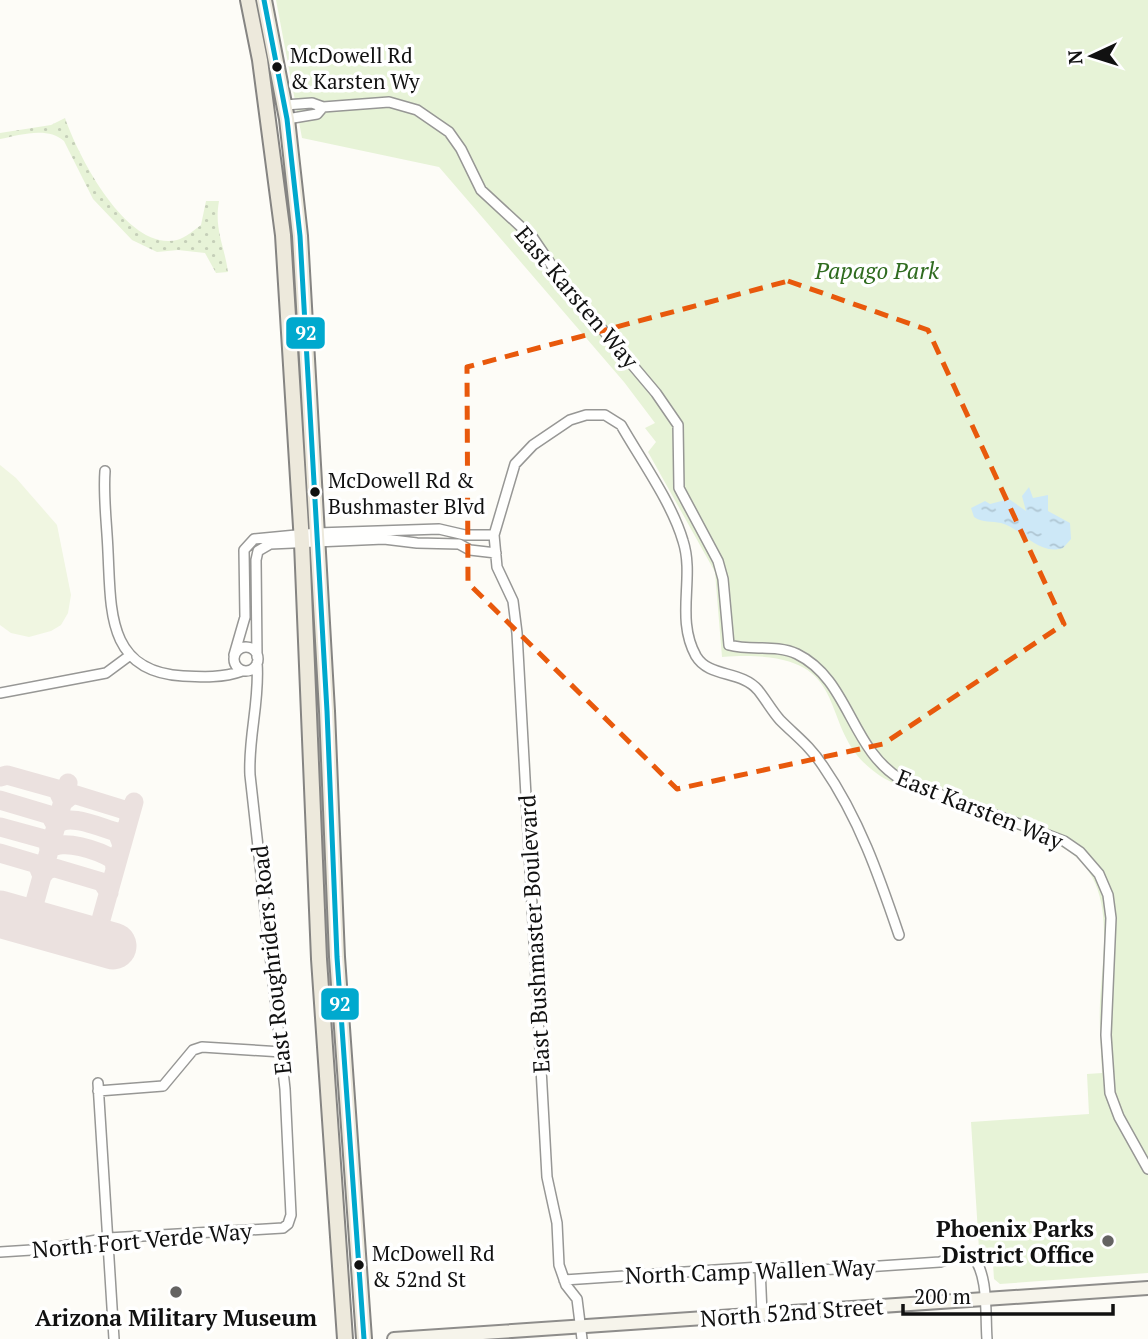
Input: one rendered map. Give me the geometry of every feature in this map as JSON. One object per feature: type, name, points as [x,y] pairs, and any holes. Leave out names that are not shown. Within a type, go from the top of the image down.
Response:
[{"type":"main road","points":[[264,0],[286,112],[300,236],[337,957],[364,1339]]},
{"type":"main road","points":[[250,7],[258,21],[273,105],[286,112]]},
{"type":"main road","points":[[250,7],[280,204],[302,538],[319,959],[345,1339]]},
{"type":"main road","name":"North 52nd Street","points":[[394,1339],[582,1333],[762,1314],[1148,1288]]},
{"type":"street","name":"East Karsten Way","points":[[286,112],[312,103],[323,107],[389,102],[417,110],[449,132],[461,149],[481,190],[533,238],[565,285],[674,418],[680,435],[677,456],[679,488],[719,562],[729,645],[782,649],[797,654],[828,680],[866,748],[886,770],[902,780],[1064,841],[1095,867],[1104,883],[1111,918],[1106,1035],[1110,1093],[1119,1117],[1148,1169]]},
{"type":"street","name":"East Karsten Way","points":[[286,112],[317,114],[323,107]]},
{"type":"street","points":[[317,538],[439,529],[465,535],[494,535],[510,475],[520,457],[533,445],[570,420],[586,415],[605,415],[621,425],[684,542],[684,612],[697,657],[705,668],[744,678],[757,688],[780,720],[802,737],[853,816],[876,865],[899,935]]},
{"type":"street","points":[[105,471],[115,630],[129,656],[155,672],[217,676],[250,671],[257,660],[255,572],[258,551],[270,544],[302,538]]},
{"type":"street","name":"East Bushmaster Boulevard","points":[[494,535],[498,566],[513,601],[517,634],[546,1159],[564,1280],[577,1299],[582,1333]]},
{"type":"street","points":[[257,691],[251,676],[236,666],[234,655],[245,617],[244,550],[249,542],[259,537],[384,538],[417,543],[446,542],[486,554],[496,554]]},
{"type":"street","points":[[217,676],[234,655],[247,647],[257,660]]},
{"type":"street","points":[[0,692],[106,673],[129,656]]},
{"type":"street","name":"East Roughriders Road","points":[[257,660],[250,775],[282,1052],[291,1215],[288,1224],[283,1228]]},
{"type":"street","points":[[114,1339],[98,1087],[163,1086],[196,1048],[282,1052]]},
{"type":"street","name":"North Fort Verde Way","points":[[0,1252],[108,1238],[283,1228]]},
{"type":"street","name":"North Camp Wallen Way","points":[[564,1280],[760,1267],[820,1270],[940,1262],[962,1254],[972,1255],[978,1263],[984,1299]]},
{"type":"street","points":[[760,1267],[762,1314]]},
{"type":"street","points":[[984,1299],[987,1339]]},
{"type":"highlighted area","points":[[788,281],[928,330],[1064,624],[883,744],[677,789],[468,583],[467,367]]},
{"type":"green space","name":"Papago Park","points":[[276,0],[1148,0],[1148,1273],[1000,1284],[994,1279],[993,1264],[979,1249],[971,1122],[1089,1114],[1087,1074],[1102,1073],[1100,1011],[1103,914],[1099,893],[1091,874],[1077,858],[1058,845],[893,783],[865,764],[849,743],[819,680],[800,666],[769,657],[722,657],[715,572],[648,452],[656,442],[645,428],[655,423],[624,382],[439,167],[302,138]]},
{"type":"green space","points":[[65,118],[81,155],[107,198],[123,217],[140,231],[158,240],[180,239],[201,225],[206,201],[219,201],[219,228],[228,272],[216,273],[205,253],[178,250],[157,252],[132,240],[93,199],[64,141],[57,136],[33,133],[0,139],[0,133],[51,125]]},
{"type":"green space","points":[[0,465],[16,478],[57,525],[71,595],[68,613],[61,625],[51,631],[29,637],[11,633],[0,625]]},
{"type":"water","points":[[1029,487],[1033,498],[1048,495],[1048,511],[1070,523],[1071,539],[1063,548],[1046,548],[1009,526],[974,517],[971,508],[985,501],[990,504],[1009,499],[1026,511],[1022,496]]},
{"type":"taxiway","points":[[0,777],[7,775],[57,789],[63,802]]},
{"type":"taxiway","points":[[29,923],[68,783]]},
{"type":"taxiway","points":[[63,802],[73,794],[128,811],[129,820]]},
{"type":"taxiway","points":[[0,800],[50,815],[56,826],[61,822],[76,820],[117,832],[122,845]]},
{"type":"taxiway","points":[[95,941],[134,802]]},
{"type":"taxiway","points":[[0,827],[44,839],[48,842],[49,850],[62,845],[90,849],[114,860],[115,869]]},
{"type":"taxiway","points":[[0,853],[37,864],[42,876],[48,869],[55,868],[102,882],[109,893]]},
{"type":"runway","points":[[0,914],[113,946]]},
{"type":"transit line","name":"92","points":[[264,0],[287,119],[300,236],[327,711],[337,957],[364,1339]]},
{"type":"place","name":"McDowell Rd & Karsten Wy","points":[[277,67]]},
{"type":"place","name":"McDowell Rd & Bushmaster Blvd","points":[[315,492]]},
{"type":"place","name":"Phoenix Parks District Office","points":[[1108,1241]]},
{"type":"place","name":"McDowell Rd & 52nd St","points":[[359,1265]]},
{"type":"place","name":"Arizona Military Museum","points":[[176,1292]]}]
